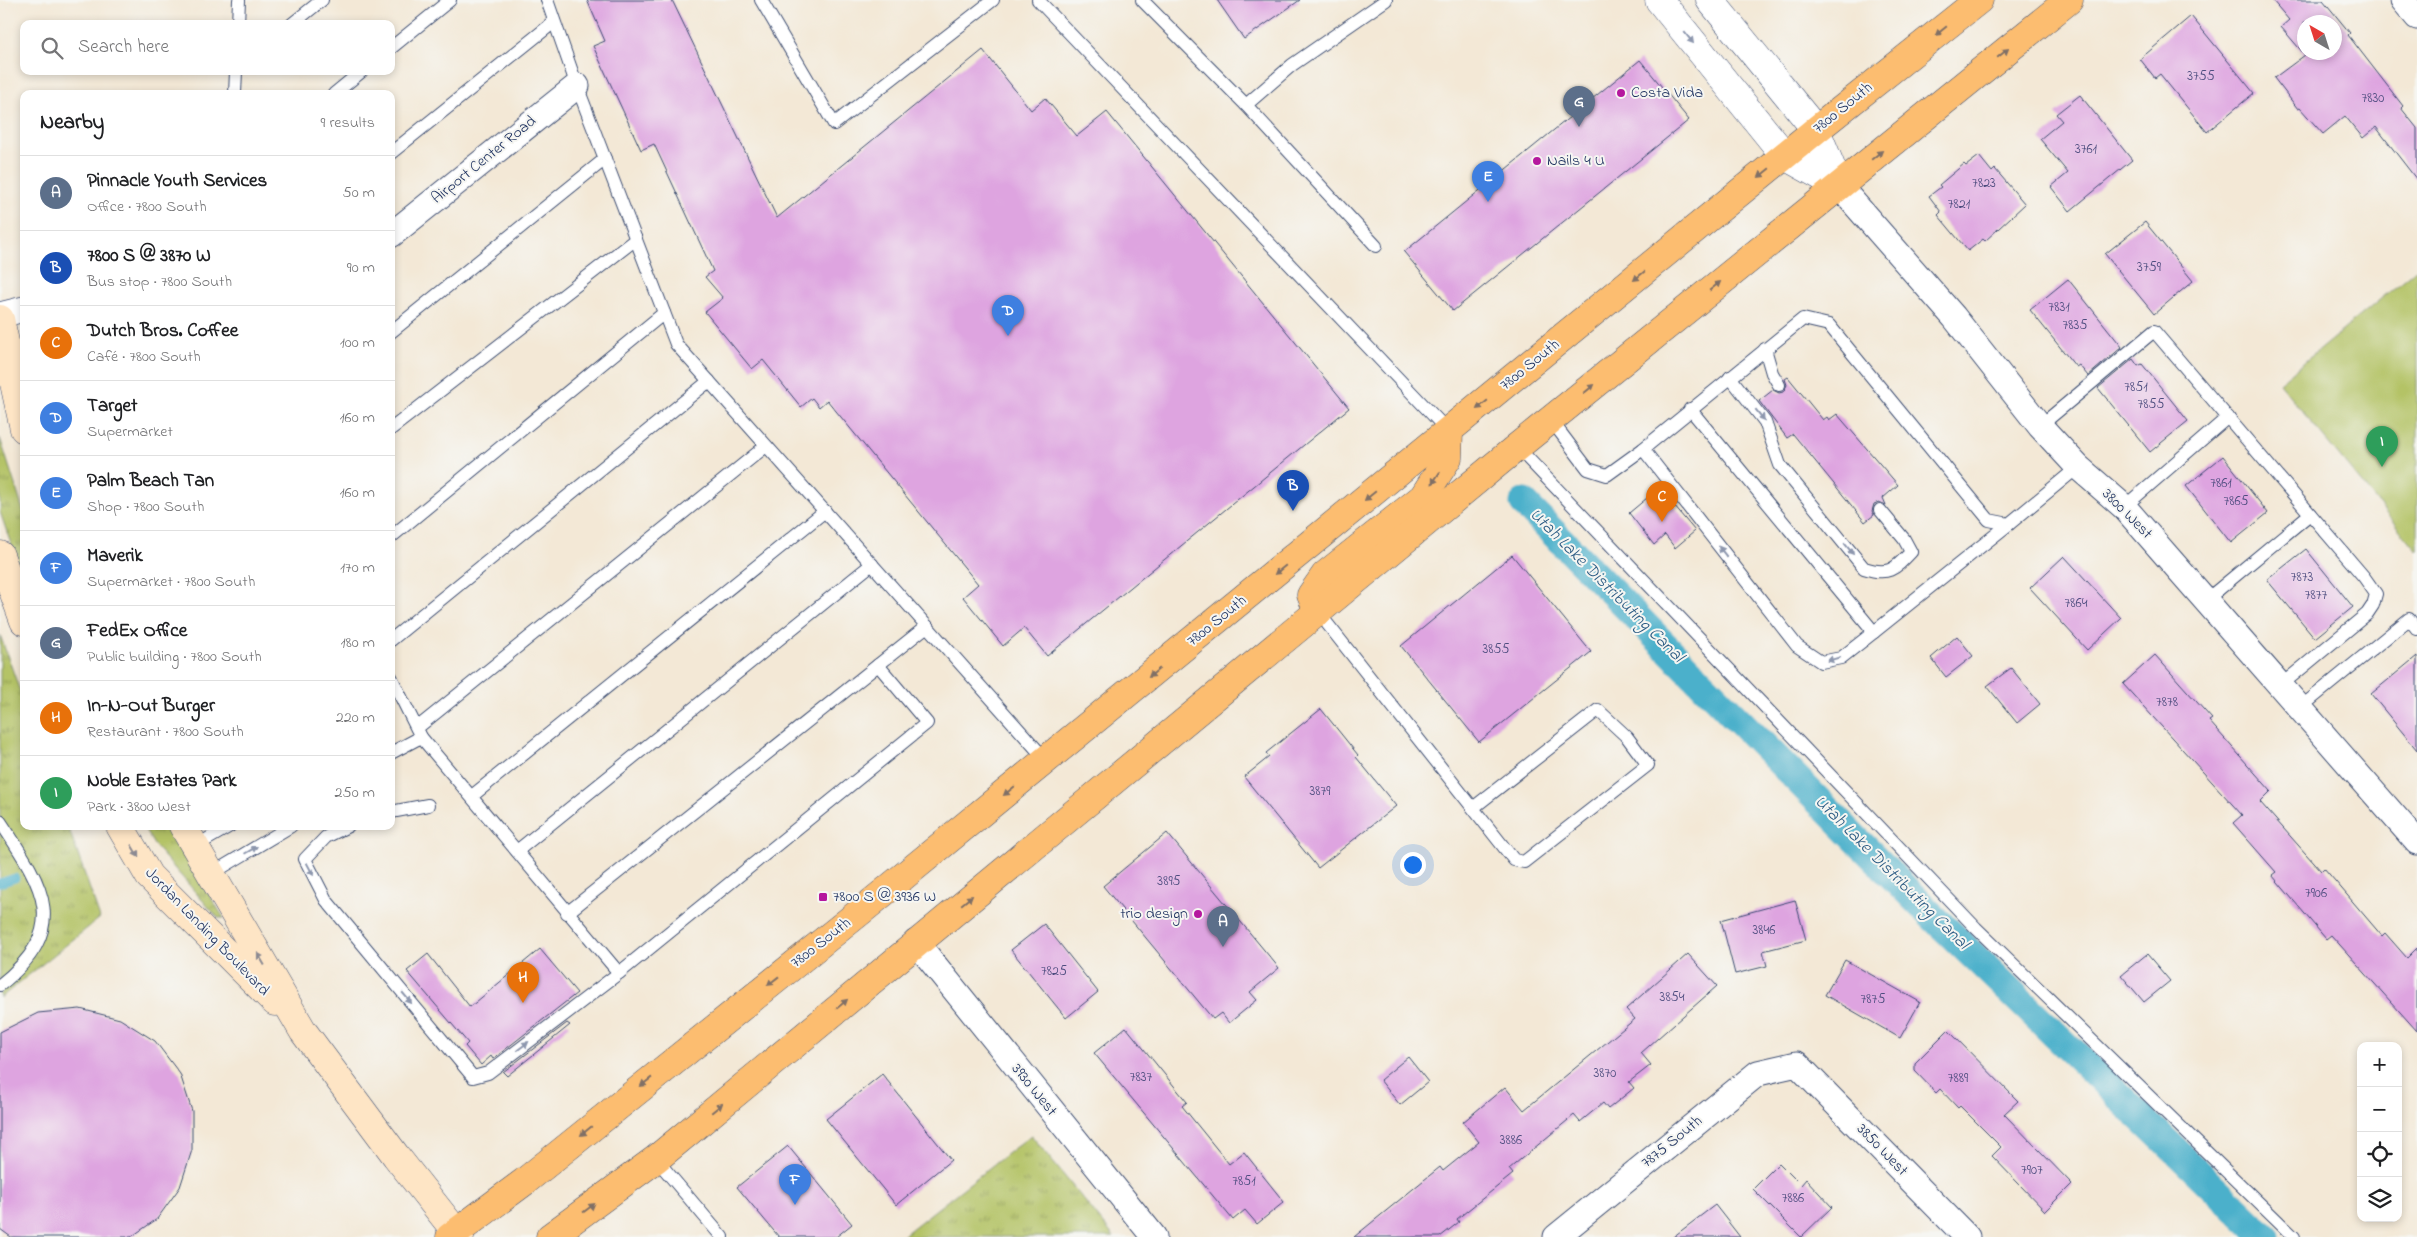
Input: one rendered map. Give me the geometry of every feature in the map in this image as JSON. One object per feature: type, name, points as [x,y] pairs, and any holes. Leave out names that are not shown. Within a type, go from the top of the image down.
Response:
[{"type":"main road","name":"7800 South","points":[[455,1235],[529,1178],[1046,760],[1816,130],[1979,0]]},
{"type":"main road","points":[[550,1237],[656,1159],[916,942],[1517,447],[2069,0]]},
{"type":"main road","points":[[0,319],[10,347],[20,406]]},
{"type":"main road","points":[[1318,612],[1311,595],[1325,575],[1423,497],[1448,458],[1449,432]]},
{"type":"main road","points":[[0,556],[20,610]]},
{"type":"main road","name":"Jordan Landing Boulevard","points":[[122,830],[149,876],[304,1031]]},
{"type":"main road","name":"Jordan Landing Boulevard","points":[[189,837],[304,1031],[455,1235]]},
{"type":"street","points":[[1659,0],[1786,156],[1839,186]]},
{"type":"street","points":[[1710,0],[1816,130],[1839,186]]},
{"type":"street","points":[[2403,0],[2417,17]]},
{"type":"street","name":"Airport Center Road","points":[[395,231],[577,86]]},
{"type":"street","name":"3800 West","points":[[1839,186],[1954,317],[2040,426],[2078,468],[2124,506],[2416,839]]},
{"type":"street","points":[[0,315],[20,310]]},
{"type":"street","name":"3930 West","points":[[916,942],[1154,1237]]},
{"type":"street","name":"7875 South","points":[[1556,1237],[1758,1073],[1797,1064]]},
{"type":"street","name":"3850 West","points":[[1797,1064],[1967,1237]]},
{"type":"lane","points":[[238,20],[239,0]]},
{"type":"lane","points":[[297,20],[322,0]]},
{"type":"lane","points":[[395,45],[450,0]]},
{"type":"lane","points":[[547,0],[577,86],[676,344],[1046,760]]},
{"type":"lane","points":[[761,0],[834,124],[987,2]]},
{"type":"lane","points":[[1038,0],[1449,432]]},
{"type":"lane","points":[[1142,0],[1246,105],[1376,246]]},
{"type":"lane","points":[[1246,105],[1292,65],[1386,0]]},
{"type":"lane","points":[[395,150],[554,22]]},
{"type":"lane","points":[[234,90],[236,75]]},
{"type":"lane","points":[[339,90],[357,75]]},
{"type":"lane","points":[[395,329],[605,159]]},
{"type":"lane","points":[[395,426],[636,239]]},
{"type":"lane","points":[[395,534],[664,313]]},
{"type":"lane","points":[[1551,420],[1588,469],[1607,475],[1803,319],[1829,326],[1989,520],[2009,524]]},
{"type":"lane","points":[[2040,426],[2154,331],[2376,594],[2373,605],[2367,614],[2281,685]]},
{"type":"lane","points":[[1766,349],[1772,373],[1778,385]]},
{"type":"lane","points":[[1730,377],[1765,422],[1780,465],[1864,568],[1880,573],[1897,567],[1911,552],[1904,539],[1880,510]]},
{"type":"lane","points":[[395,637],[709,381]]},
{"type":"lane","points":[[1690,409],[1874,632]]},
{"type":"lane","points":[[2124,506],[2228,417]]},
{"type":"lane","points":[[395,750],[419,733],[766,446]]},
{"type":"lane","points":[[1517,447],[1976,928],[2294,1237]]},
{"type":"lane","points":[[1643,448],[1797,646],[1821,662],[1841,658],[2078,468]]},
{"type":"lane","points":[[472,796],[825,511]]},
{"type":"lane","points":[[2206,600],[2310,514]]},
{"type":"lane","points":[[517,851],[872,564]]},
{"type":"lane","points":[[1318,612],[1514,860],[1524,862],[1648,765],[1627,737],[1598,710],[1473,808]]},
{"type":"lane","points":[[2300,708],[2409,619],[2417,629]]},
{"type":"lane","points":[[568,913],[927,626]]},
{"type":"lane","points":[[340,830],[326,837],[304,859],[326,900],[473,1077],[488,1073],[619,973],[927,723],[878,665]]},
{"type":"lane","points":[[395,685],[419,733],[619,973]]},
{"type":"lane","points":[[395,811],[428,805]]},
{"type":"lane","points":[[0,822],[33,871],[44,899],[45,916],[36,946],[13,975],[0,985]]},
{"type":"lane","points":[[189,837],[215,830]]},
{"type":"lane","points":[[211,874],[284,830]]},
{"type":"lane","points":[[656,1159],[722,1237]]},
{"type":"green space","points":[[2417,269],[2417,551],[2279,383]]},
{"type":"green space","points":[[0,438],[20,500],[20,570],[0,512]]},
{"type":"green space","points":[[0,635],[20,691],[20,830],[69,830],[100,918],[0,998]]},
{"type":"green space","points":[[145,830],[168,830],[224,918],[218,918],[154,845]]},
{"type":"green space","points":[[1031,1135],[1114,1237],[901,1237]]},
{"type":"building","points":[[587,0],[672,0],[777,218],[983,50],[1031,110],[1045,98],[1077,136],[1107,112],[1349,408],[1047,656],[1024,628],[1003,646],[963,597],[978,584],[827,400],[819,407],[812,398],[801,407],[763,360],[752,369],[705,312],[723,298],[705,277],[713,271],[654,144],[641,150],[593,46],[605,41]]},
{"type":"building","points":[[1217,0],[1300,0],[1244,39]]},
{"type":"building","points":[[2272,0],[2323,0],[2335,15],[2297,15],[2297,46],[2281,27],[2289,20]]},
{"type":"building","points":[[2191,16],[2254,93],[2207,132],[2160,74],[2155,78],[2140,59]]},
{"type":"building","points":[[2342,23],[2350,33],[2348,35],[2403,106],[2401,108],[2417,128],[2417,180],[2376,127],[2363,138],[2345,116],[2323,134],[2300,108],[2298,109],[2274,78],[2298,60],[2342,60]]},
{"type":"building","points":[[1640,60],[1689,120],[1453,311],[1404,252]]},
{"type":"building","points":[[2080,95],[2132,160],[2070,211],[2051,187],[2068,173],[2040,139],[2062,121],[2056,114]]},
{"type":"building","points":[[1979,156],[1992,172],[1995,169],[2025,204],[1985,241],[1983,239],[1968,251],[1938,215],[1941,212],[1929,196],[1964,164],[1966,166]]},
{"type":"building","points":[[2145,222],[2193,281],[2154,314],[2105,254]]},
{"type":"building","points":[[2068,279],[2122,347],[2088,376],[2079,365],[2076,367],[2030,310]]},
{"type":"building","points":[[2133,359],[2138,366],[2142,364],[2188,421],[2150,452],[2098,388]]},
{"type":"building","points":[[1788,377],[1823,420],[1827,417],[1829,420],[1837,414],[1898,485],[1883,498],[1886,505],[1879,502],[1874,504],[1872,511],[1874,515],[1865,522],[1793,434],[1787,438],[1759,401],[1773,390],[1779,393],[1783,392],[1787,385],[1785,379]]},
{"type":"building","points":[[2223,456],[2268,513],[2231,543],[2186,486]]},
{"type":"building","points":[[1659,488],[1695,531],[1675,548],[1665,535],[1654,545],[1629,513]]},
{"type":"building","points":[[2306,549],[2353,607],[2315,638],[2267,580]]},
{"type":"building","points":[[1512,555],[1591,652],[1479,742],[1401,646]]},
{"type":"building","points":[[2064,556],[2121,618],[2087,650],[2030,588]]},
{"type":"building","points":[[1957,636],[1973,656],[1946,677],[1931,658]]},
{"type":"building","points":[[2155,655],[2212,719],[2209,721],[2271,791],[2260,802],[2321,871],[2324,868],[2382,936],[2385,933],[2407,958],[2417,948],[2417,1031],[2331,935],[2326,939],[2272,875],[2276,872],[2233,823],[2242,815],[2123,684]]},
{"type":"building","points":[[2417,656],[2417,750],[2371,694]]},
{"type":"building","points":[[2011,668],[2040,704],[2017,723],[1987,686]]},
{"type":"building","points":[[1321,709],[1358,755],[1356,757],[1396,806],[1318,868],[1244,777],[1269,757],[1266,753]]},
{"type":"building","points":[[1167,833],[1279,968],[1250,992],[1257,1000],[1229,1023],[1221,1013],[1213,1019],[1103,886]]},
{"type":"building","points":[[1795,900],[1806,940],[1763,951],[1767,966],[1735,974],[1721,920]]},
{"type":"building","points":[[1044,924],[1098,992],[1066,1018],[1011,950]]},
{"type":"building","points":[[540,949],[577,993],[493,1059],[491,1056],[481,1065],[465,1046],[468,1043],[407,971],[428,954],[470,1007]]},
{"type":"building","points":[[1688,954],[1717,986],[1641,1053],[1651,1065],[1629,1082],[1634,1088],[1608,1109],[1603,1103],[1580,1122],[1574,1115],[1509,1169],[1513,1174],[1457,1219],[1459,1222],[1440,1237],[1354,1237],[1440,1167],[1443,1171],[1479,1142],[1463,1122],[1505,1087],[1524,1110],[1635,1019],[1626,1009]]},
{"type":"building","points":[[2147,954],[2170,981],[2144,1002],[2121,975]]},
{"type":"building","points":[[1845,960],[1920,1002],[1900,1038],[1825,995]]},
{"type":"building","points":[[80,1009],[120,1019],[155,1041],[180,1074],[192,1111],[192,1150],[180,1187],[157,1219],[131,1237],[11,1237],[0,1229],[0,1032],[38,1013]]},
{"type":"building","points":[[567,1023],[570,1025],[507,1076],[503,1072]]},
{"type":"building","points":[[1126,1027],[1187,1102],[1182,1106],[1229,1164],[1244,1152],[1284,1202],[1257,1224],[1245,1210],[1233,1220],[1094,1053]]},
{"type":"building","points":[[1948,1030],[2018,1101],[2004,1114],[2072,1184],[2045,1211],[1992,1156],[2001,1147],[1960,1106],[1958,1108],[1940,1089],[1936,1093],[1915,1071],[1915,1063]]},
{"type":"building","points":[[1408,1057],[1428,1082],[1400,1105],[1380,1080]]},
{"type":"building","points":[[882,1074],[951,1160],[896,1205],[826,1119]]},
{"type":"building","points":[[788,1146],[852,1224],[836,1237],[779,1237],[737,1187]]},
{"type":"building","points":[[1779,1163],[1801,1185],[1806,1179],[1832,1207],[1801,1237],[1753,1189]]},
{"type":"building","points":[[1715,1205],[1740,1237],[1673,1237]]},
{"type":"waterway","name":"Utah Lake Distributing Canal","points":[[1524,503],[1929,913],[2265,1237]]},
{"type":"waterway","points":[[0,883],[15,878]]},
{"type":"place","name":"Costa Vida","points":[[1621,93]]},
{"type":"place","name":"FedEx Office","points":[[1579,127]]},
{"type":"place","name":"Nails 4 U","points":[[1537,161]]},
{"type":"place","name":"Palm Beach Tan","points":[[1488,202]]},
{"type":"place","name":"Target","points":[[1008,336]]},
{"type":"place","name":"Noble Estates Park","points":[[2382,467]]},
{"type":"place","name":"7800 S @ 3870 W","points":[[1293,511]]},
{"type":"place","name":"Dutch Bros. Coffee","points":[[1662,522]]},
{"type":"place","name":"7800 S @ 3936 W","points":[[823,897]]},
{"type":"place","name":"trio design","points":[[1198,914]]},
{"type":"place","name":"Pinnacle Youth Services","points":[[1223,947]]},
{"type":"place","name":"In-N-Out Burger","points":[[523,1003]]},
{"type":"place","name":"Maverik","points":[[795,1205]]}]
